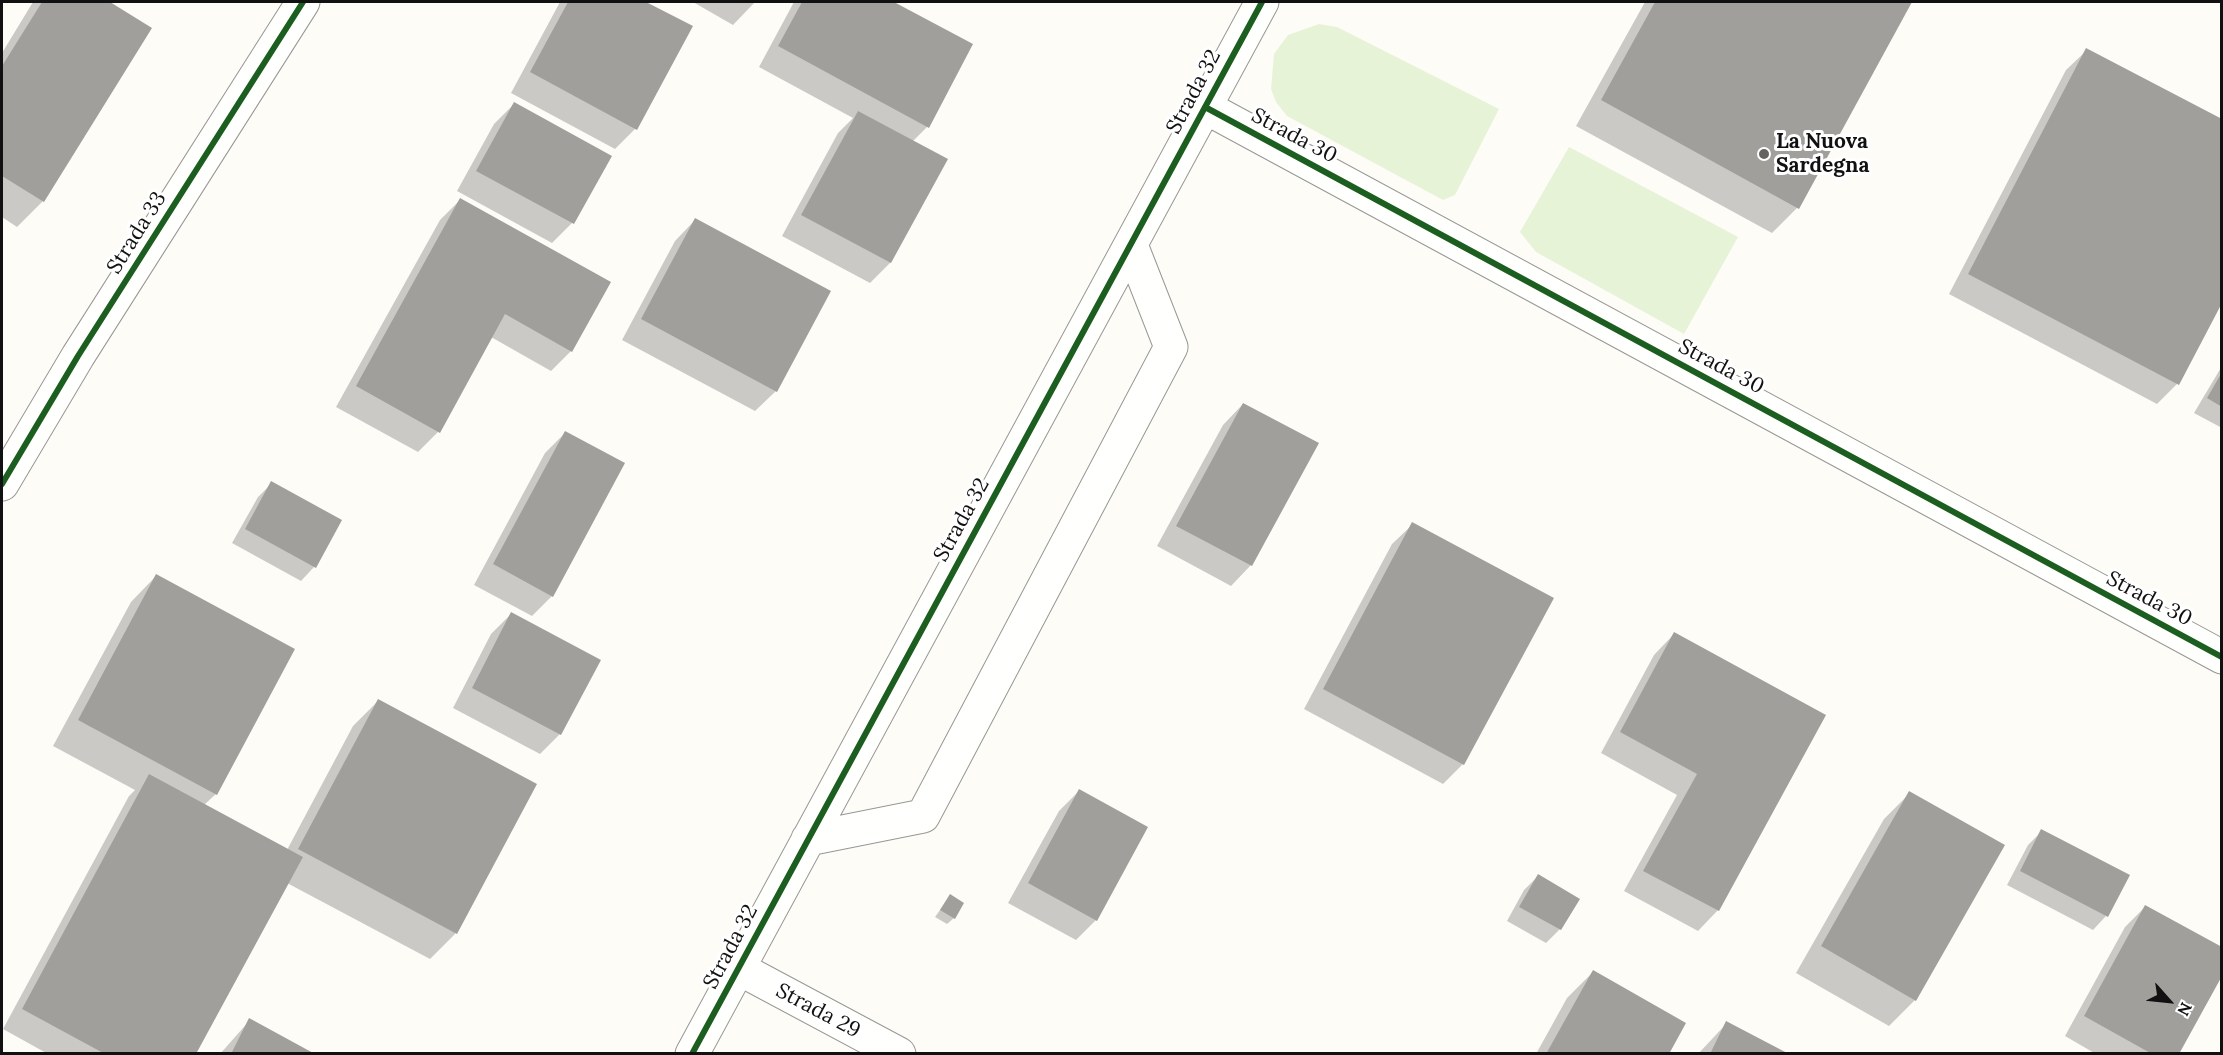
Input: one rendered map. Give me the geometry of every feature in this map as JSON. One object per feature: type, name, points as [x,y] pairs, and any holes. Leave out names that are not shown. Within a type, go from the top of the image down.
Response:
[{"type":"street","name":"Strada 33","points":[[2,484],[78,356],[303,2]]},
{"type":"street","name":"Strada 32","points":[[692,1053],[1262,2]]},
{"type":"street","name":"Strada 30","points":[[1205,107],[2222,657]]},
{"type":"street","points":[[808,839],[923,816],[1171,347],[1131,244]]},
{"type":"street","name":"Strada 29","points":[[738,968],[899,1053]]},
{"type":"green space","points":[[1319,24],[1337,27],[1499,109],[1455,195],[1443,200],[1287,116],[1276,102],[1271,89],[1274,54],[1288,35]]},
{"type":"green space","points":[[1569,147],[1738,237],[1684,334],[1536,252],[1520,232]]},
{"type":"building","points":[[42,2],[110,2],[152,28],[44,202],[2,176],[2,66]]},
{"type":"building","points":[[568,2],[646,2],[693,26],[637,130],[530,72]]},
{"type":"building","points":[[802,2],[894,2],[973,44],[929,128],[778,46]]},
{"type":"building","name":"La Nuova Sardegna","points":[[1655,2],[1912,2],[1799,209],[1601,100]]},
{"type":"building","points":[[2086,48],[2222,119],[2222,303],[2179,385],[1968,274]]},
{"type":"building","points":[[514,102],[612,156],[574,224],[476,171]]},
{"type":"building","points":[[858,111],[948,159],[891,263],[801,215]]},
{"type":"building","points":[[460,198],[611,282],[572,352],[505,314],[440,433],[356,386]]},
{"type":"building","points":[[695,218],[831,291],[777,392],[641,319]]},
{"type":"building","points":[[2222,372],[2222,407],[2207,398]]},
{"type":"building","points":[[1243,403],[1319,443],[1252,566],[1176,526]]},
{"type":"building","points":[[565,431],[625,463],[553,597],[493,564]]},
{"type":"building","points":[[271,481],[342,520],[316,568],[245,529]]},
{"type":"building","points":[[1412,522],[1554,598],[1464,765],[1323,689]]},
{"type":"building","points":[[156,574],[295,649],[217,795],[78,720]]},
{"type":"building","points":[[511,612],[601,660],[561,735],[472,688]]},
{"type":"building","points":[[1674,632],[1826,715],[1719,911],[1643,871],[1697,774],[1620,732]]},
{"type":"building","points":[[378,699],[537,784],[457,934],[298,849]]},
{"type":"building","points":[[149,774],[303,857],[196,1054],[105,1054],[22,1009]]},
{"type":"building","points":[[1079,789],[1148,827],[1097,921],[1028,883]]},
{"type":"building","points":[[1909,791],[2005,845],[1916,1001],[1821,946]]},
{"type":"building","points":[[2041,829],[2130,875],[2108,917],[2020,871]]},
{"type":"building","points":[[1538,874],[1580,899],[1561,930],[1519,907]]},
{"type":"building","points":[[950,894],[964,903],[955,919],[940,910]]},
{"type":"building","points":[[2145,905],[2222,947],[2222,976],[2179,1054],[2152,1054],[2084,1016]]},
{"type":"building","points":[[1593,970],[1686,1023],[1669,1054],[1546,1054]]},
{"type":"building","points":[[249,1018],[315,1054],[231,1054]]},
{"type":"building","points":[[1726,1021],[1789,1054],[1710,1054]]},
{"type":"cycle path","points":[[2,484],[78,356],[303,2]]},
{"type":"cycle path","points":[[692,1054],[1262,2]]},
{"type":"cycle path","points":[[1205,107],[2222,657]]},
{"type":"place","name":"La Nuova Sardegna","points":[[1764,154]]}]
